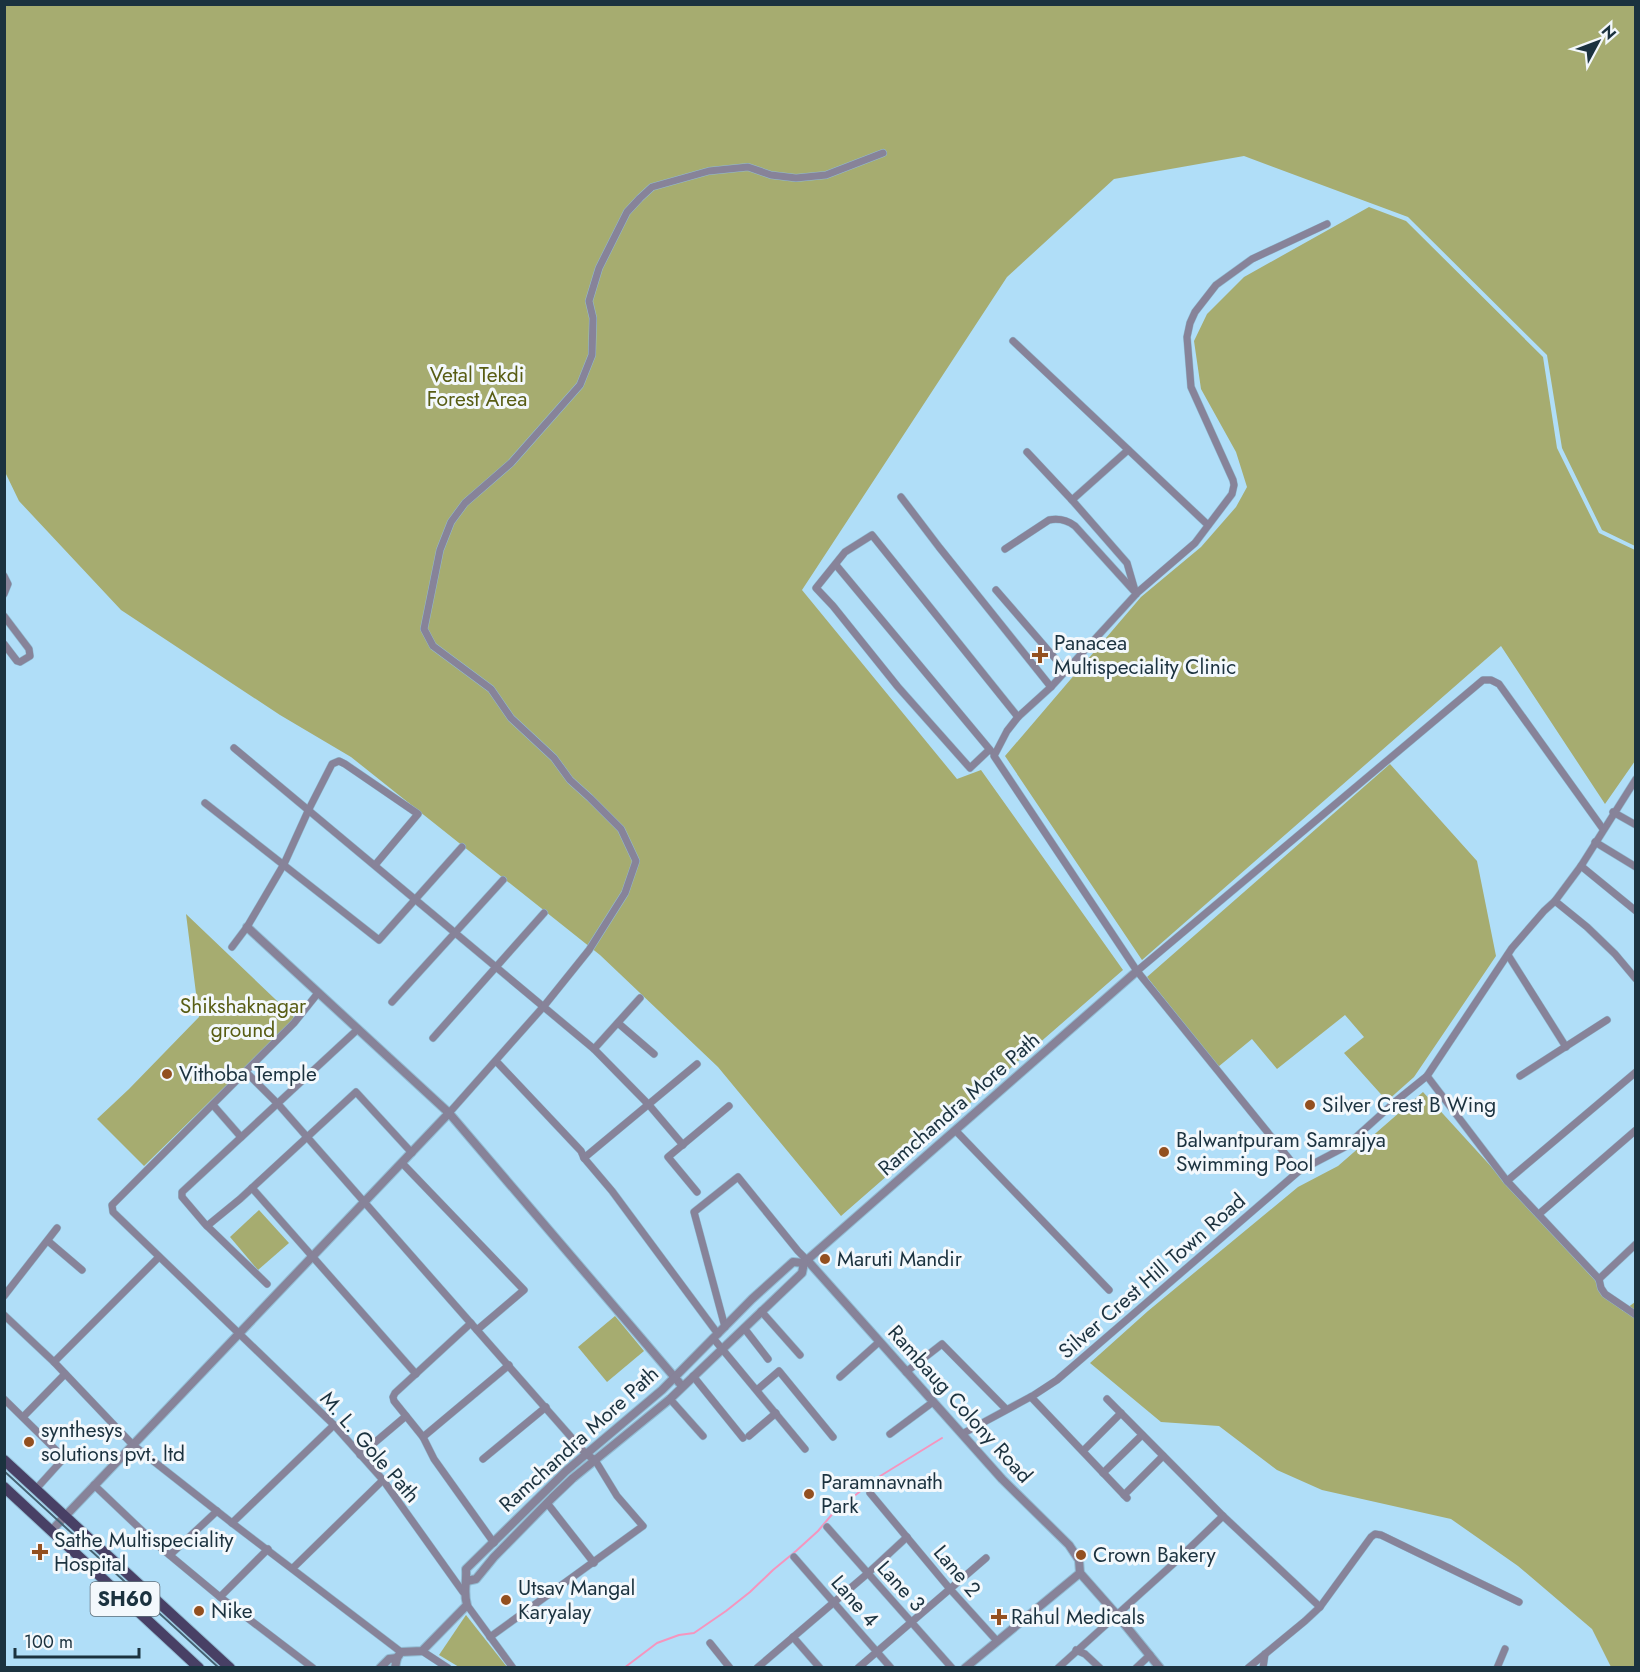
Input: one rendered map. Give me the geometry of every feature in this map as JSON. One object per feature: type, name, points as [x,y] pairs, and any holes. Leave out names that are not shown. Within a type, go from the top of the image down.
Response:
[{"type":"main road","name":"SH60","points":[[4,1460],[230,1668]]},
{"type":"main road","name":"SH60","points":[[4,1487],[199,1668]]},
{"type":"street","points":[[52,1530],[412,1153],[496,1061],[589,950],[625,893],[636,861],[621,829],[570,780],[554,758],[512,718],[491,689],[433,646],[424,629],[440,550],[451,522],[465,503],[511,463],[580,385],[592,355],[593,318],[589,301],[599,268],[627,212],[652,187],[709,171],[748,167],[771,175],[796,178],[825,175],[882,153]]},
{"type":"street","points":[[1018,717],[872,535],[845,552],[816,588],[898,687],[970,768],[992,753],[1018,717],[1051,687],[1136,594],[1195,543],[1232,494],[1233,480],[1191,387],[1187,337],[1195,312],[1216,285],[1252,259],[1327,224]]},
{"type":"street","points":[[1014,341],[1208,525]]},
{"type":"street","points":[[1072,500],[1128,450]]},
{"type":"street","points":[[1027,452],[1127,563],[1136,594]]},
{"type":"street","points":[[901,497],[1051,687]]},
{"type":"street","points":[[1005,549],[1049,520],[1065,520],[1075,526],[1136,594]]},
{"type":"street","points":[[836,565],[992,753],[1137,971],[1299,1171]]},
{"type":"street","points":[[4,576],[8,584],[4,594]]},
{"type":"street","points":[[996,590],[1066,670]]},
{"type":"street","points":[[4,616],[29,649],[30,656],[23,661],[17,661],[4,644]]},
{"type":"street","points":[[1137,971],[1484,680],[1491,680],[1499,684],[1603,829]]},
{"type":"street","points":[[234,748],[594,1049],[649,1105],[683,1144]]},
{"type":"street","points":[[232,947],[247,927],[284,864],[332,764],[339,761],[418,814],[375,865]]},
{"type":"street","name":"Silver Crest Hill Town Road","points":[[962,1434],[1031,1397],[1057,1380],[1299,1171],[1345,1148],[1427,1076],[1512,948],[1555,901],[1581,866],[1613,813],[1633,790],[1635,779]]},
{"type":"street","points":[[205,803],[379,940],[462,848]]},
{"type":"street","points":[[1613,813],[1635,825]]},
{"type":"street","points":[[1595,842],[1635,867]]},
{"type":"street","points":[[1581,866],[1635,911]]},
{"type":"street","points":[[392,1002],[502,880]]},
{"type":"street","points":[[1555,901],[1615,954],[1635,980]]},
{"type":"street","points":[[433,1038],[544,913]]},
{"type":"street","points":[[247,927],[449,1113],[682,1386]]},
{"type":"street","points":[[1508,955],[1566,1047]]},
{"type":"street","name":"Ramchandra More Path","points":[[806,1262],[793,1262],[662,1390],[545,1491],[466,1569],[467,1581],[476,1579],[494,1557],[547,1503],[595,1460],[670,1399],[802,1274],[806,1262],[1137,971]]},
{"type":"street","points":[[242,1137],[213,1105],[294,1023],[318,993]]},
{"type":"street","points":[[594,1049],[639,998]]},
{"type":"street","points":[[1520,1076],[1607,1020]]},
{"type":"street","points":[[618,1023],[654,1054]]},
{"type":"street","points":[[267,1284],[207,1226],[182,1197],[182,1192],[358,1029]]},
{"type":"street","points":[[496,1061],[582,1151],[584,1158],[612,1191],[719,1333]]},
{"type":"street","points":[[584,1158],[698,1064]]},
{"type":"street","points":[[246,1072],[278,1104],[586,1454],[595,1460],[617,1496],[643,1526],[490,1636]]},
{"type":"street","points":[[1507,1181],[1635,1072]]},
{"type":"street","points":[[1427,1076],[1507,1181],[1599,1279],[1600,1288],[1605,1294],[1635,1315]]},
{"type":"street","points":[[207,1226],[252,1188],[356,1092],[412,1153]]},
{"type":"street","name":"M. L. Gole Path","points":[[213,1105],[112,1205],[114,1214],[334,1425],[383,1480],[463,1592]]},
{"type":"street","points":[[698,1192],[668,1157],[729,1106]]},
{"type":"street","points":[[1539,1214],[1635,1130]]},
{"type":"street","points":[[956,1131],[1109,1290]]},
{"type":"street","points":[[402,1163],[524,1290],[477,1330]]},
{"type":"street","points":[[805,1449],[722,1348],[694,1212],[738,1177],[806,1262]]},
{"type":"street","points":[[252,1188],[417,1374]]},
{"type":"street","points":[[4,1296],[57,1228]]},
{"type":"street","points":[[48,1241],[82,1270]]},
{"type":"street","points":[[1599,1279],[1635,1244]]},
{"type":"street","points":[[54,1362],[159,1257]]},
{"type":"street","name":"Rambaug Colony Road","points":[[806,1262],[1002,1479],[1069,1545],[1079,1560],[1080,1573],[1160,1668]]},
{"type":"street","points":[[761,1311],[800,1355]]},
{"type":"street","points":[[4,1314],[54,1362],[133,1445],[293,1568],[399,1655]]},
{"type":"street","points":[[471,1323],[393,1396],[394,1401],[423,1437],[434,1459],[494,1543]]},
{"type":"street","points":[[744,1328],[768,1359]]},
{"type":"street","points":[[840,1377],[879,1342]]},
{"type":"street","points":[[906,1372],[942,1344],[1006,1409]]},
{"type":"street","points":[[423,1437],[509,1365]]},
{"type":"street","points":[[757,1390],[779,1371],[833,1437]]},
{"type":"street","points":[[23,1417],[65,1374]]},
{"type":"street","points":[[693,1377],[746,1437],[776,1413]]},
{"type":"street","points":[[1031,1397],[1126,1496],[1163,1456]]},
{"type":"street","points":[[4,1399],[64,1458],[36,1489]]},
{"type":"street","points":[[670,1399],[703,1436]]},
{"type":"street","points":[[1107,1399],[1223,1516],[1320,1607]]},
{"type":"street","points":[[891,1434],[933,1402]]},
{"type":"street","points":[[483,1458],[546,1407]]},
{"type":"street","points":[[1083,1451],[1121,1413]]},
{"type":"street","points":[[360,1455],[406,1416]]},
{"type":"street","points":[[232,1523],[334,1425]]},
{"type":"street","points":[[1103,1473],[1142,1435]]},
{"type":"street","points":[[293,1568],[383,1480]]},
{"type":"street","points":[[94,1485],[170,1555],[220,1597],[313,1668]]},
{"type":"street","name":"Lane 2","points":[[870,1493],[950,1589],[997,1641]]},
{"type":"street","points":[[547,1503],[594,1563]]},
{"type":"street","points":[[170,1555],[216,1511]]},
{"type":"street","points":[[1058,1668],[1223,1516]]},
{"type":"street","name":"Lane 3","points":[[827,1527],[952,1668]]},
{"type":"street","points":[[1248,1668],[1320,1607],[1371,1537],[1378,1534],[1519,1602]]},
{"type":"street","points":[[757,1668],[907,1537]]},
{"type":"street","points":[[220,1597],[268,1550]]},
{"type":"street","name":"Lane 4","points":[[794,1557],[891,1668]]},
{"type":"street","points":[[858,1668],[986,1558]]},
{"type":"street","points":[[965,1668],[1080,1573]]},
{"type":"street","points":[[467,1581],[463,1592],[467,1605],[513,1668]]},
{"type":"street","points":[[380,1668],[389,1659],[399,1655],[423,1651],[467,1605]]},
{"type":"street","points":[[793,1637],[820,1668]]},
{"type":"street","points":[[710,1643],[730,1668]]},
{"type":"street","points":[[1497,1668],[1505,1649]]},
{"type":"street","points":[[1076,1650],[1085,1654],[1100,1668]]},
{"type":"street","points":[[423,1651],[448,1668]]},
{"type":"street","points":[[1263,1668],[1265,1654]]},
{"type":"street","points":[[395,1668],[399,1655]]},
{"type":"street","points":[[1136,1668],[1150,1655]]},
{"type":"green space","name":"Vetal Tekdi Forest Area","points":[[5,5],[1635,5],[1635,546],[1602,530],[1562,448],[1547,355],[1408,217],[1244,156],[1114,179],[1007,277],[802,590],[957,779],[981,770],[1123,970],[841,1216],[718,1067],[600,955],[351,757],[280,715],[121,610],[19,501],[5,472]]},
{"type":"green space","points":[[1369,207],[1406,221],[1543,357],[1557,448],[1599,533],[1635,550],[1635,761],[1605,804],[1501,646],[1142,960],[1005,756],[1141,597],[1201,547],[1236,507],[1247,487],[1236,452],[1201,389],[1194,341],[1207,314],[1244,277]]},
{"type":"green space","points":[[1390,764],[1477,861],[1496,956],[1414,1077],[1387,1101],[1344,1053],[1364,1037],[1345,1015],[1277,1069],[1252,1039],[1218,1067],[1147,977]]},
{"type":"green space","name":"Shikshaknagar ground","points":[[186,914],[295,1018],[144,1166],[97,1119],[199,1017]]},
{"type":"green space","points":[[1423,1092],[1623,1311],[1635,1302],[1635,1667],[1611,1667],[1592,1629],[1518,1566],[1451,1519],[1322,1490],[1277,1470],[1219,1426],[1161,1422],[1090,1363],[1148,1311],[1298,1187],[1338,1166]]},
{"type":"green space","points":[[259,1210],[289,1243],[258,1270],[230,1237]]},
{"type":"green space","points":[[615,1316],[644,1351],[607,1382],[578,1347]]},
{"type":"green space","points":[[466,1615],[507,1667],[459,1667],[439,1655]]},
{"type":"waterway","points":[[624,1668],[657,1643],[679,1635],[694,1633],[726,1611],[818,1531],[834,1512],[877,1478],[942,1438]]},
{"type":"railway","points":[[4,1471],[219,1668]]},
{"type":"place","name":"Panacea Multispeciality Clinic","points":[[1040,655]]},
{"type":"place","name":"Vithoba Temple","points":[[167,1074]]},
{"type":"place","name":"Silver Crest B Wing","points":[[1310,1105]]},
{"type":"place","name":"Balwantpuram Samrajya Swimming Pool","points":[[1164,1152]]},
{"type":"place","name":"Maruti Mandir","points":[[825,1259]]},
{"type":"place","name":"synthesys solutions pvt. ltd","points":[[29,1442]]},
{"type":"place","name":"Paramnavnath Park","points":[[809,1494]]},
{"type":"place","name":"Sathe Multispeciality Hospital","points":[[40,1552]]},
{"type":"place","name":"Crown Bakery","points":[[1081,1555]]},
{"type":"place","name":"Utsav Mangal Karyalay","points":[[506,1600]]},
{"type":"place","name":"Nike","points":[[199,1611]]},
{"type":"place","name":"Rahul Medicals","points":[[999,1617]]}]
